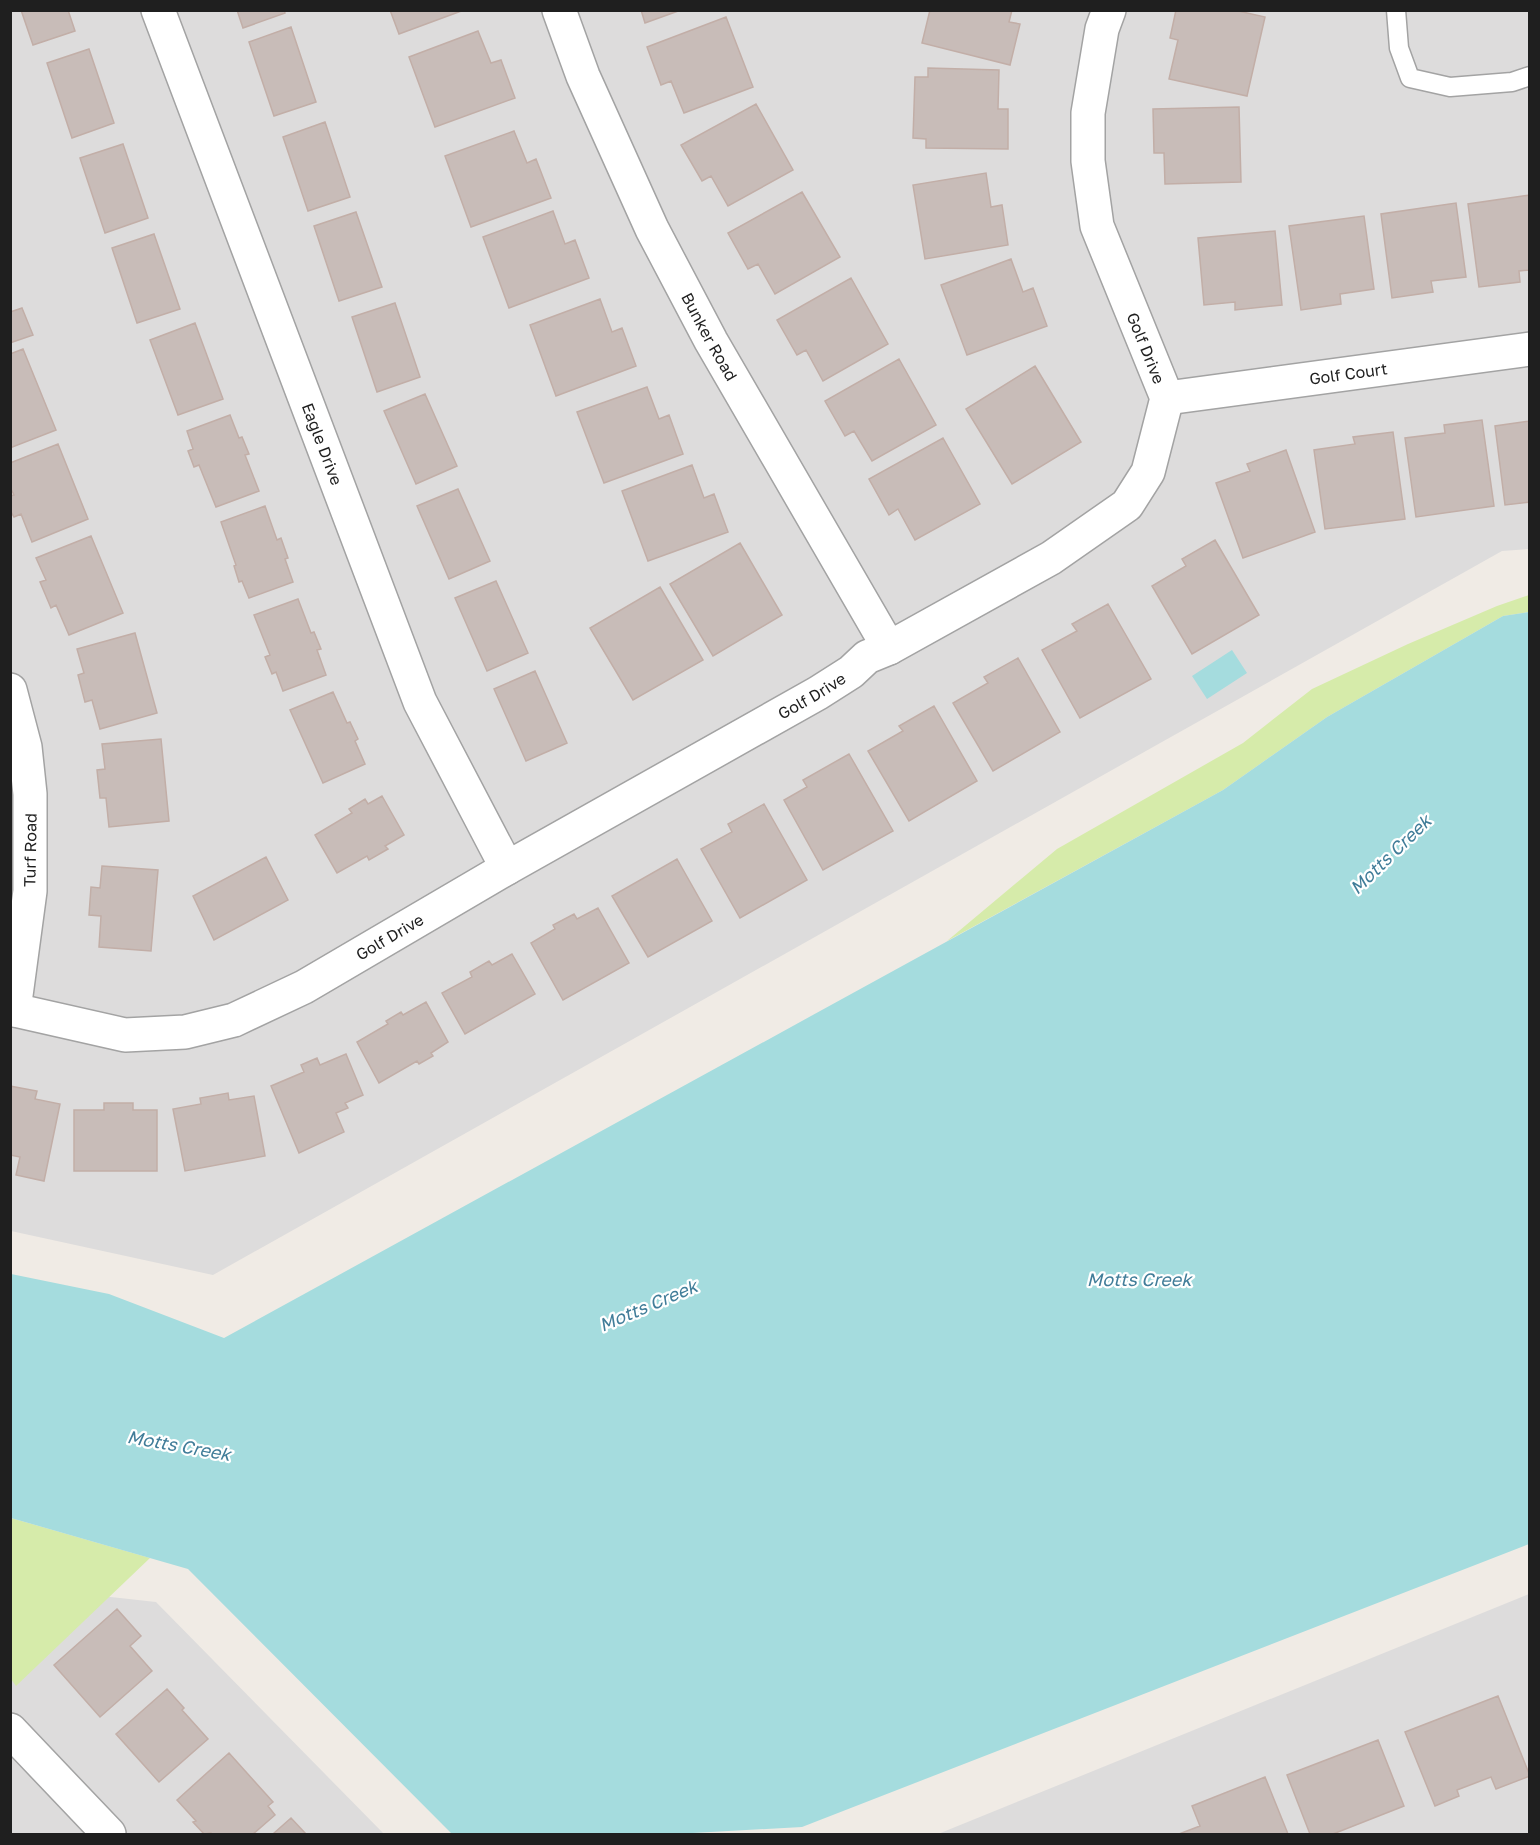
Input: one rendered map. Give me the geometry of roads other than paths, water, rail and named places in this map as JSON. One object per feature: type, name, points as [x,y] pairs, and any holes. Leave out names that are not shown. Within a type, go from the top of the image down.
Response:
[{"type":"street","name":"Eagle Drive","points":[[158,10],[420,702],[507,868]]},
{"type":"street","name":"Bunker Road","points":[[559,10],[583,76],[652,230],[711,341],[889,648]]},
{"type":"street","name":"Golf Drive","points":[[12,1010],[125,1035],[185,1032],[234,1020],[304,987],[507,868],[818,693],[851,672],[867,657],[889,648],[1051,558],[1126,505],[1148,472],[1167,398],[1097,226],[1088,161],[1088,113],[1102,29],[1109,10]]},
{"type":"street","name":"Golf Court","points":[[1167,398],[1530,349]]},
{"type":"street","name":"Turf Road","points":[[10,690],[25,747],[30,794],[30,891],[12,1010]]},
{"type":"street","points":[[10,1730],[109,1834]]},
{"type":"lane","points":[[1396,10],[1400,48],[1410,78],[1450,87],[1512,82],[1530,76]]},
{"type":"water","name":"Motts Creek","points":[[1529,612],[1529,1544],[802,1827],[675,1834],[452,1834],[188,1569],[11,1518],[11,1274],[109,1294],[224,1338],[1223,790],[1327,717],[1503,616]]},
{"type":"water","points":[[1232,650],[1247,673],[1207,699],[1192,676]]}]
